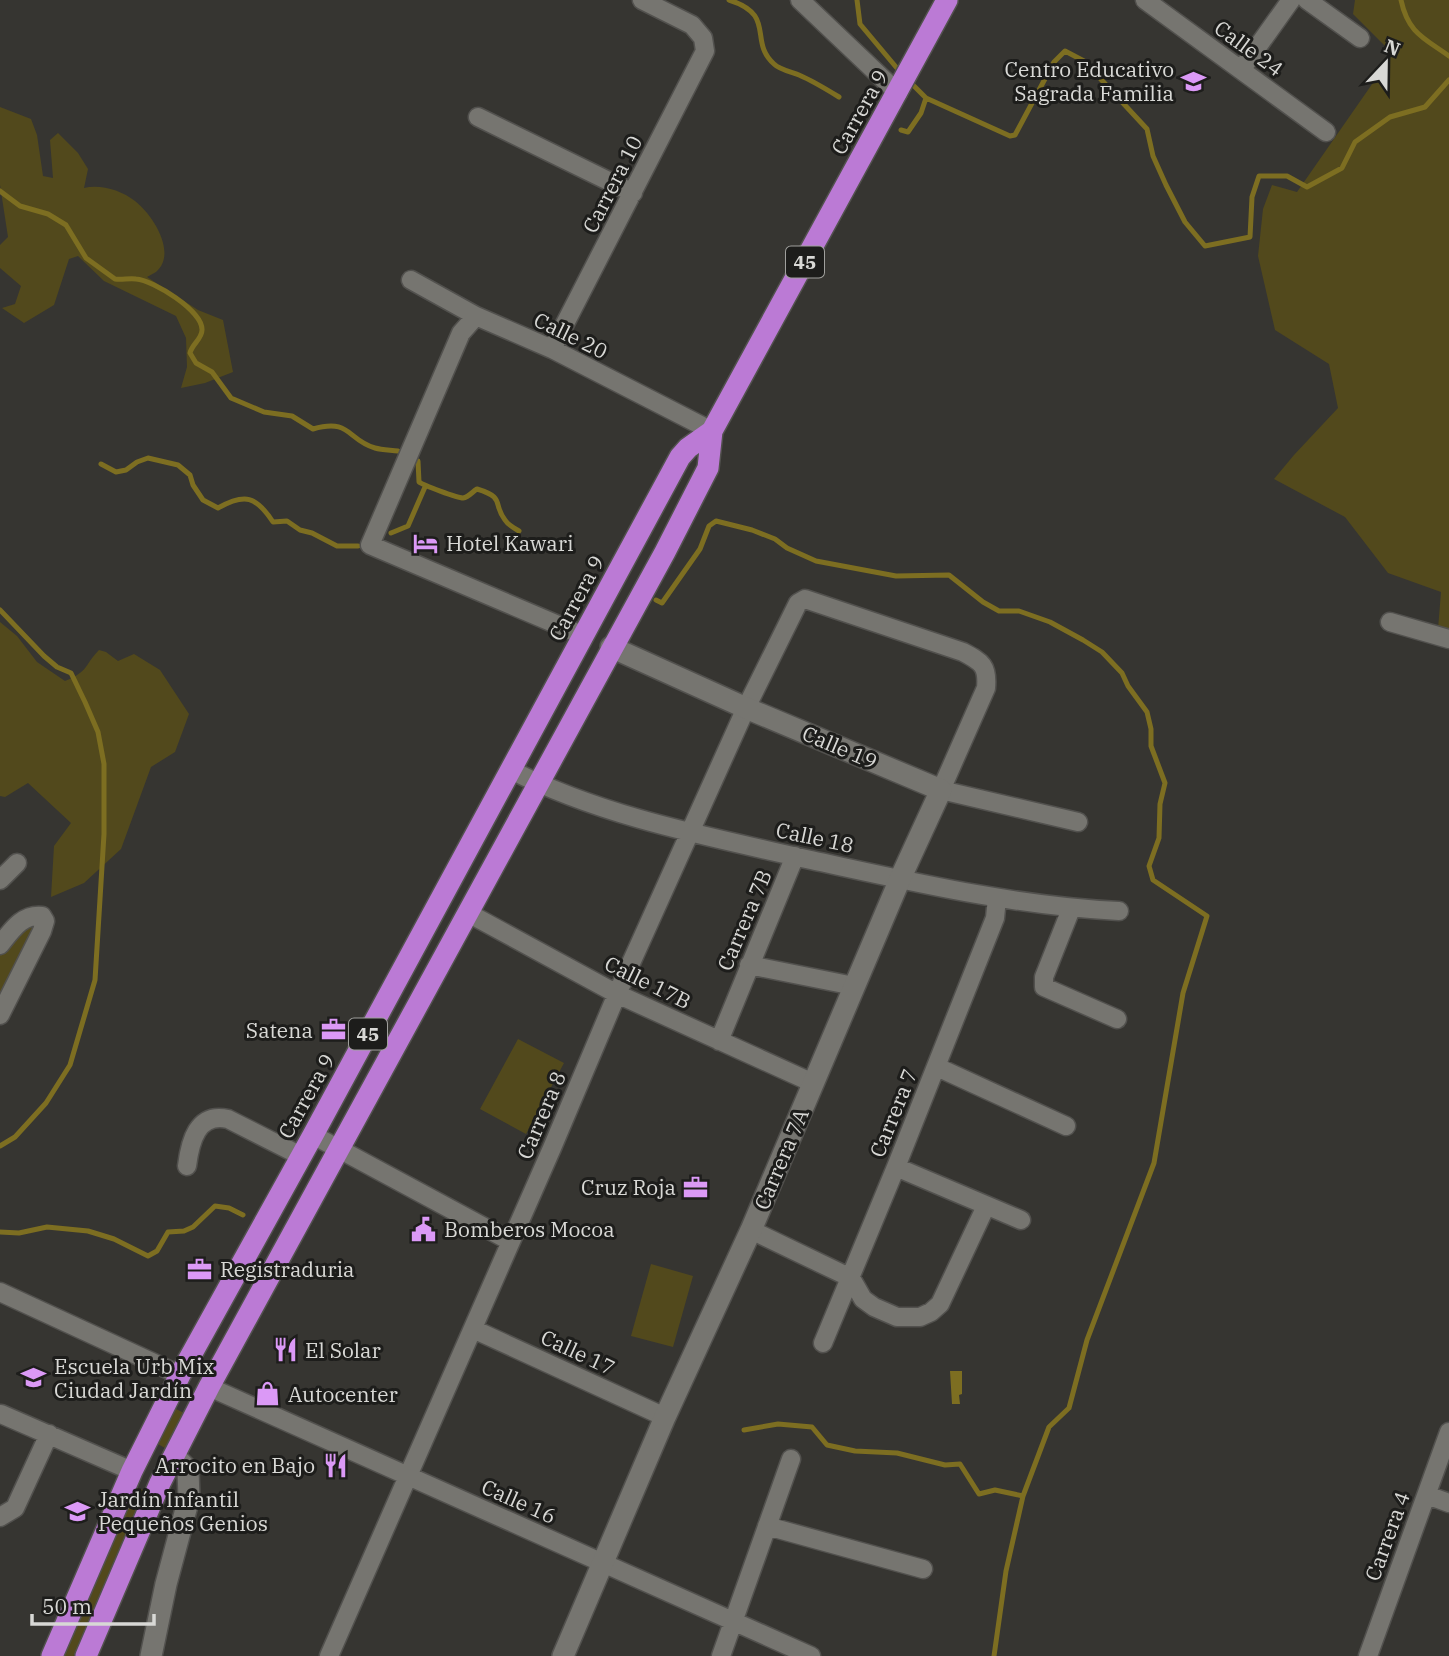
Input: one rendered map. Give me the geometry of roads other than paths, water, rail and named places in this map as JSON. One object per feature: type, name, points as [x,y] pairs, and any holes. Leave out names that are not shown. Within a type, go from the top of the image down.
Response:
[{"type":"highway","name":"Carrera 9","points":[[86,1656],[173,1456],[665,552],[708,468],[712,431],[947,0]]},
{"type":"highway","name":"Carrera 9","points":[[52,1656],[132,1471],[180,1375],[680,457],[712,431]]},
{"type":"street","points":[[800,0],[898,93]]},
{"type":"street","name":"Calle 24","points":[[1145,0],[1326,132]]},
{"type":"street","points":[[1241,70],[1291,0]]},
{"type":"street","points":[[1307,0],[1360,38]]},
{"type":"street","name":"Carrera 10","points":[[552,349],[705,51],[703,38],[692,25],[650,1]]},
{"type":"street","points":[[478,117],[633,193]]},
{"type":"street","name":"Calle 20","points":[[411,280],[476,316],[552,349],[712,431]]},
{"type":"street","points":[[476,316],[461,333],[370,545],[584,636]]},
{"type":"street","name":"Carrera 8","points":[[329,1656],[617,994],[746,708],[794,609],[801,600],[805,600],[963,652],[980,661]]},
{"type":"street","points":[[1390,622],[1449,639]]},
{"type":"street","name":"Calle 19","points":[[611,647],[746,708],[942,790],[1078,822]]},
{"type":"street","name":"Carrera 7A","points":[[563,1656],[665,1417],[751,1230],[900,879],[986,688],[987,674],[980,661]]},
{"type":"street","name":"Calle 18","points":[[511,770],[538,784],[690,833],[997,898],[1072,909],[1119,911]]},
{"type":"street","name":"Carrera 7B","points":[[719,1041],[795,856]]},
{"type":"street","points":[[0,880],[17,863]]},
{"type":"street","name":"Carrera 7","points":[[823,1343],[937,1067],[995,918],[997,898]]},
{"type":"street","points":[[1072,909],[1044,978],[1044,987],[1117,1020]]},
{"type":"street","name":"Calle 17B","points":[[468,913],[617,994],[813,1083]]},
{"type":"street","points":[[0,945],[18,923],[31,915],[42,915],[45,921],[42,932],[0,1015]]},
{"type":"street","points":[[750,965],[855,986]]},
{"type":"street","points":[[937,1067],[1066,1126]]},
{"type":"street","points":[[187,1166],[194,1134],[204,1122],[220,1117],[301,1156]]},
{"type":"street","points":[[313,1135],[510,1241]]},
{"type":"street","points":[[896,1167],[1021,1220]]},
{"type":"street","points":[[751,1230],[851,1278],[863,1299],[874,1307],[897,1317],[920,1317],[940,1304],[986,1206]]},
{"type":"street","points":[[0,1292],[180,1375]]},
{"type":"street","name":"Calle 17","points":[[473,1329],[665,1417]]},
{"type":"street","name":"Calle 16","points":[[209,1387],[811,1656]]},
{"type":"street","points":[[1,1414],[132,1471]]},
{"type":"street","name":"Carrera 4","points":[[1368,1656],[1449,1432]]},
{"type":"street","points":[[0,1517],[15,1508],[49,1434]]},
{"type":"street","points":[[151,1656],[166,1584],[189,1498],[188,1470],[173,1456]]},
{"type":"street","points":[[721,1656],[791,1460]]},
{"type":"street","points":[[1427,1495],[1449,1503]]},
{"type":"street","points":[[767,1526],[923,1569]]},
{"type":"waterway","points":[[729,0],[753,13],[763,46],[774,64],[839,97]]},
{"type":"waterway","points":[[857,0],[860,24],[901,73]]},
{"type":"waterway","points":[[1401,0],[1408,20],[1418,34],[1449,56]]},
{"type":"waterway","points":[[910,82],[926,98],[1010,136],[1015,135],[1054,62],[1065,51],[1084,61],[1147,129],[1153,156],[1166,185],[1185,222],[1205,246],[1250,237],[1252,197],[1259,176],[1287,176],[1307,187],[1342,168],[1355,142],[1390,117],[1425,107],[1449,80]]},
{"type":"waterway","points":[[901,130],[908,132],[921,113],[926,98]]},
{"type":"waterway","points":[[0,191],[20,206],[48,214],[66,225],[86,258],[115,279],[144,281],[165,291],[186,306],[200,322],[202,330],[190,353],[196,363],[212,372],[231,398],[264,412],[292,416],[313,429],[325,426],[342,428],[378,449],[398,451]]},
{"type":"waterway","points":[[101,464],[116,472],[126,470],[148,458],[178,465],[190,475],[203,500],[218,508],[236,500],[249,500],[261,507],[273,522],[287,521],[300,530],[337,546],[358,546]]},
{"type":"waterway","points":[[418,461],[419,482],[463,498],[477,489],[486,492],[495,498],[506,522],[519,531]]},
{"type":"waterway","points":[[391,533],[408,526],[425,487]]},
{"type":"waterway","points":[[656,600],[662,603],[700,549],[709,526],[716,521],[775,539],[787,548],[816,561],[896,576],[949,575],[999,611],[1019,611],[1050,622],[1102,652],[1122,673],[1147,712],[1151,746],[1165,783],[1160,804],[1159,838],[1149,866],[1153,880],[1207,916],[1183,993],[1154,1163],[1087,1340],[1069,1408],[1049,1427],[1023,1496],[1006,1571],[994,1656]]},
{"type":"waterway","points":[[0,610],[44,656],[57,667],[71,673],[98,732],[104,764],[104,834],[95,980],[70,1065],[46,1103],[15,1137],[0,1146]]},
{"type":"waterway","points":[[0,1232],[19,1233],[47,1227],[88,1231],[114,1239],[148,1256],[157,1251],[168,1232],[184,1231],[193,1227],[215,1206],[229,1208],[243,1215]]},
{"type":"waterway","points":[[744,1430],[778,1424],[812,1427],[827,1445],[855,1451],[897,1453],[945,1465],[960,1464],[979,1494],[995,1490],[1023,1496]]},
{"type":"place","name":"Centro Educativo Sagrada Familia","points":[[1194,81]]},
{"type":"place","name":"Hotel Kawari","points":[[426,543]]},
{"type":"place","name":"Satena","points":[[333,1030]]},
{"type":"place","name":"Cruz Roja","points":[[696,1187]]},
{"type":"place","name":"Bomberos Mocoa","points":[[424,1229]]},
{"type":"place","name":"Registraduria","points":[[200,1269]]},
{"type":"place","name":"El Solar","points":[[285,1350]]},
{"type":"place","name":"Escuela Urb Mix Ciudad Jardín","points":[[34,1378]]},
{"type":"place","name":"Autocenter","points":[[268,1394]]},
{"type":"place","name":"Arrocito en Bajo","points":[[335,1465]]},
{"type":"place","name":"Jardín Infantil Pequeños Genios","points":[[78,1511]]}]
